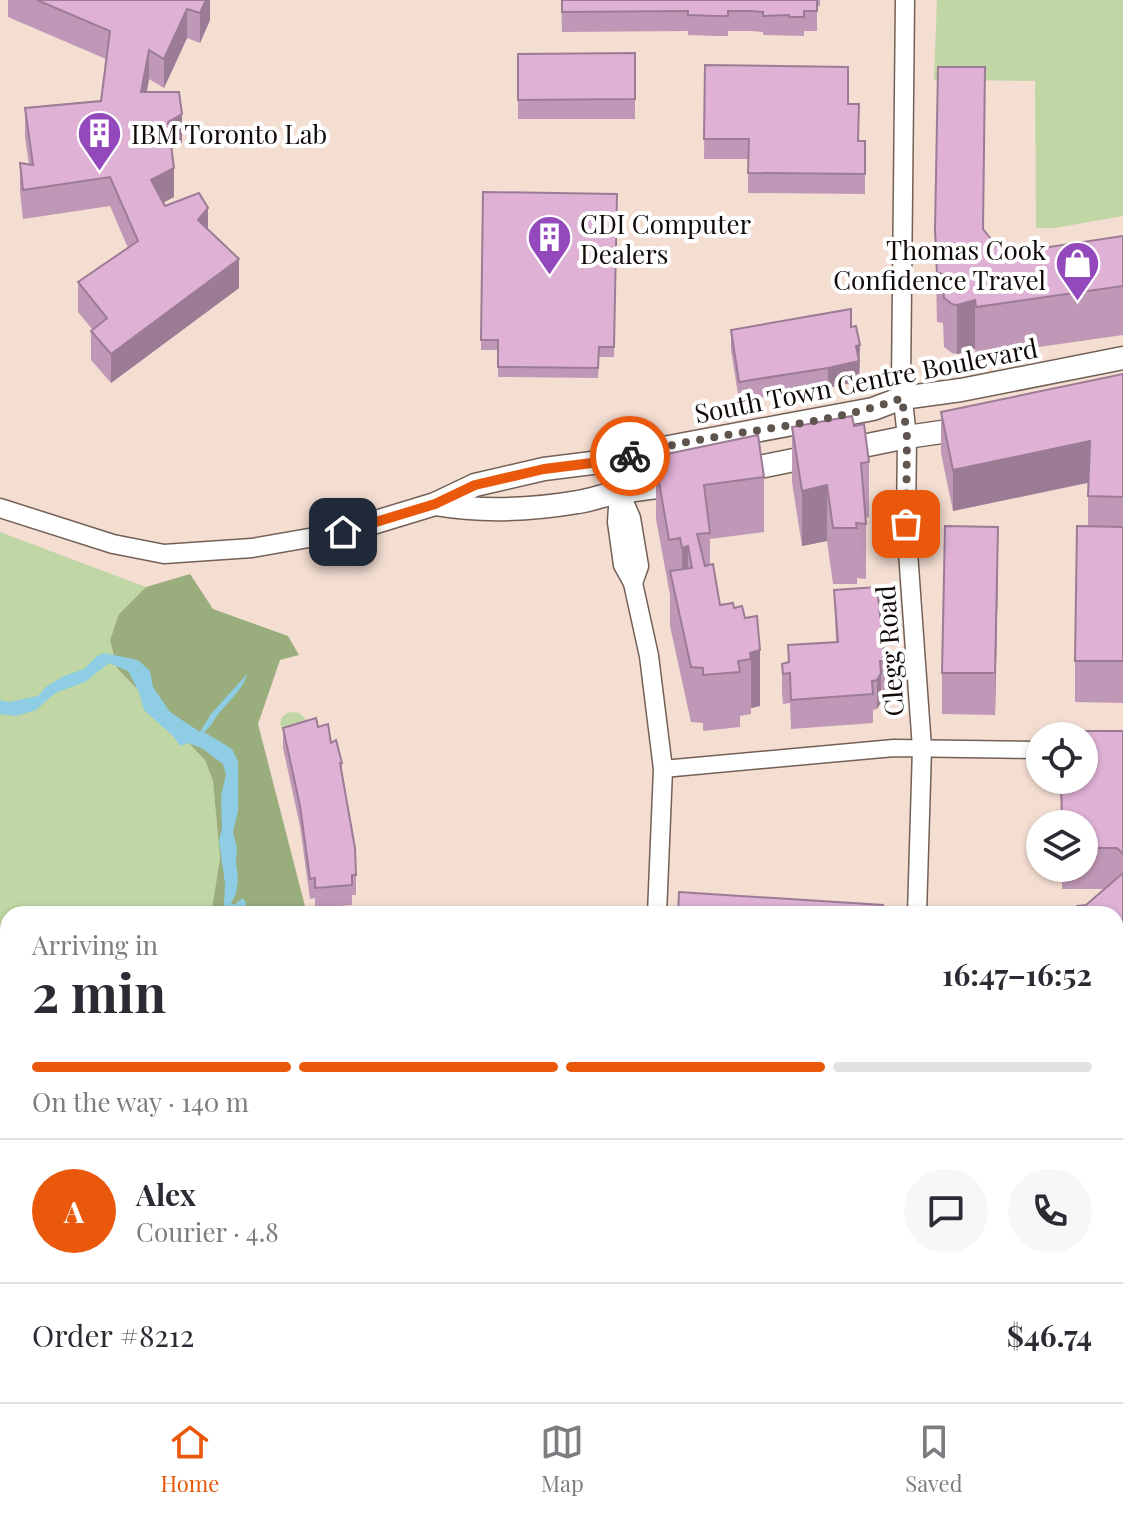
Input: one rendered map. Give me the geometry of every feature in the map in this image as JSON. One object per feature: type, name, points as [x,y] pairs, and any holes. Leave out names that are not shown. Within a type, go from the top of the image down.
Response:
[{"type":"main road","name":"South Town Centre Boulevard","points":[[343,532],[435,504],[475,485],[544,469],[616,460],[873,409],[902,398],[961,390],[1123,358]]},
{"type":"main road","points":[[435,504],[460,508],[536,508],[580,502],[907,437],[988,426]]},
{"type":"main road","points":[[616,460],[619,492]]},
{"type":"main road","points":[[506,478],[506,493],[513,508]]},
{"type":"street","name":"Clegg Road","points":[[905,0],[902,398],[907,437],[906,524],[922,748],[917,906]]},
{"type":"street","points":[[619,492],[617,522],[623,565],[633,583],[649,656],[663,769],[657,906]]},
{"type":"street","points":[[0,508],[113,544],[164,554],[252,548],[343,532]]},
{"type":"street","points":[[663,769],[894,748],[1026,750]]},
{"type":"green space","points":[[937,0],[1123,0],[1123,216],[1055,228],[1036,228],[1035,81],[934,80]]},
{"type":"green space","points":[[0,532],[146,587],[119,614],[110,640],[117,668],[205,760],[213,781],[220,859],[212,906],[0,906]]},
{"type":"green space","points":[[190,574],[213,609],[288,636],[299,655],[280,660],[258,724],[305,906],[212,906],[220,859],[213,781],[205,760],[117,668],[110,640],[119,614],[146,587]]},
{"type":"green space","points":[[291,712],[305,718],[306,727],[288,737],[280,723],[283,716]]},
{"type":"water","points":[[104,653],[138,660],[150,671],[153,687],[170,712],[200,732],[211,714],[247,674],[240,689],[204,732],[232,749],[238,761],[238,811],[233,832],[238,879],[231,903],[234,905],[243,898],[245,906],[225,906],[224,904],[225,883],[219,841],[222,828],[221,796],[226,775],[223,764],[203,749],[188,743],[180,746],[144,710],[128,671],[109,663],[85,682],[55,693],[36,710],[16,716],[0,714],[0,700],[9,702],[38,696],[47,686],[64,676],[84,669]]},
{"type":"building","name":"IBM Toronto Lab","points":[[37,0],[206,0],[200,13],[187,9],[164,59],[149,50],[141,92],[179,92],[182,114],[168,122],[174,168],[151,180],[165,206],[199,193],[208,208],[198,220],[239,259],[111,354],[91,331],[107,318],[78,282],[138,241],[110,177],[23,190],[20,163],[33,165],[25,108],[101,101],[110,31]]},
{"type":"building","points":[[562,0],[817,0],[817,11],[804,11],[804,17],[763,16],[763,12],[751,11],[728,11],[728,16],[688,15],[688,11],[562,12]]},
{"type":"building","points":[[635,53],[635,99],[518,100],[518,54]]},
{"type":"building","points":[[705,65],[848,67],[848,104],[859,104],[858,141],[865,141],[865,174],[748,173],[749,139],[704,139]]},
{"type":"building","points":[[938,67],[985,67],[983,229],[1003,254],[1123,236],[1123,286],[976,307],[975,300],[957,305],[944,298],[943,287],[950,275],[937,273],[935,230]]},
{"type":"building","name":"CDI Computer Dealers","points":[[483,192],[617,194],[614,347],[599,347],[598,368],[498,367],[498,340],[481,340]]},
{"type":"building","points":[[851,309],[851,327],[856,326],[860,345],[856,346],[859,361],[739,382],[731,330]]},
{"type":"building","points":[[1123,374],[1123,497],[1088,496],[1090,441],[953,470],[941,412]]},
{"type":"building","points":[[852,416],[854,426],[864,424],[869,462],[861,463],[866,524],[856,523],[857,528],[833,528],[827,485],[802,491],[792,427]]},
{"type":"building","points":[[758,435],[764,477],[704,485],[710,533],[697,534],[705,566],[713,564],[720,605],[733,603],[734,608],[742,606],[745,618],[757,616],[760,650],[750,653],[751,659],[738,661],[740,672],[703,675],[703,668],[691,667],[670,571],[692,568],[688,546],[682,548],[680,538],[669,540],[656,464],[663,462],[662,455]]},
{"type":"building","points":[[945,526],[998,527],[995,673],[942,673]]},
{"type":"building","points":[[1077,526],[1123,527],[1123,661],[1075,661]]},
{"type":"building","points":[[877,587],[885,661],[880,661],[881,673],[877,680],[872,681],[873,694],[791,700],[790,673],[783,674],[782,664],[789,662],[788,645],[838,642],[834,590]]},
{"type":"building","points":[[316,718],[318,727],[328,724],[331,743],[336,740],[342,763],[355,848],[356,875],[352,875],[352,885],[315,888],[315,878],[310,879],[300,806],[283,728]]},
{"type":"building","points":[[1098,731],[1123,731],[1123,854],[1117,848],[1098,848],[1098,810],[1062,810],[1061,794],[1098,794]]},
{"type":"building","points":[[1123,873],[1123,906],[1077,906],[1086,905]]},
{"type":"building","points":[[679,892],[883,905],[883,906],[678,906]]},
{"type":"way so far","points":[[630,456],[873,409],[902,398],[907,437],[906,524]]},
{"type":"place","name":"IBM Toronto Lab","points":[[100,172]]},
{"type":"place","name":"CDI Computer Dealers","points":[[549,277]]},
{"type":"place","name":"Thomas Cook Confidence Travel","points":[[1077,303]]},
{"type":"route","points":[[343,532],[435,504],[475,485],[544,469],[630,456]]}]
